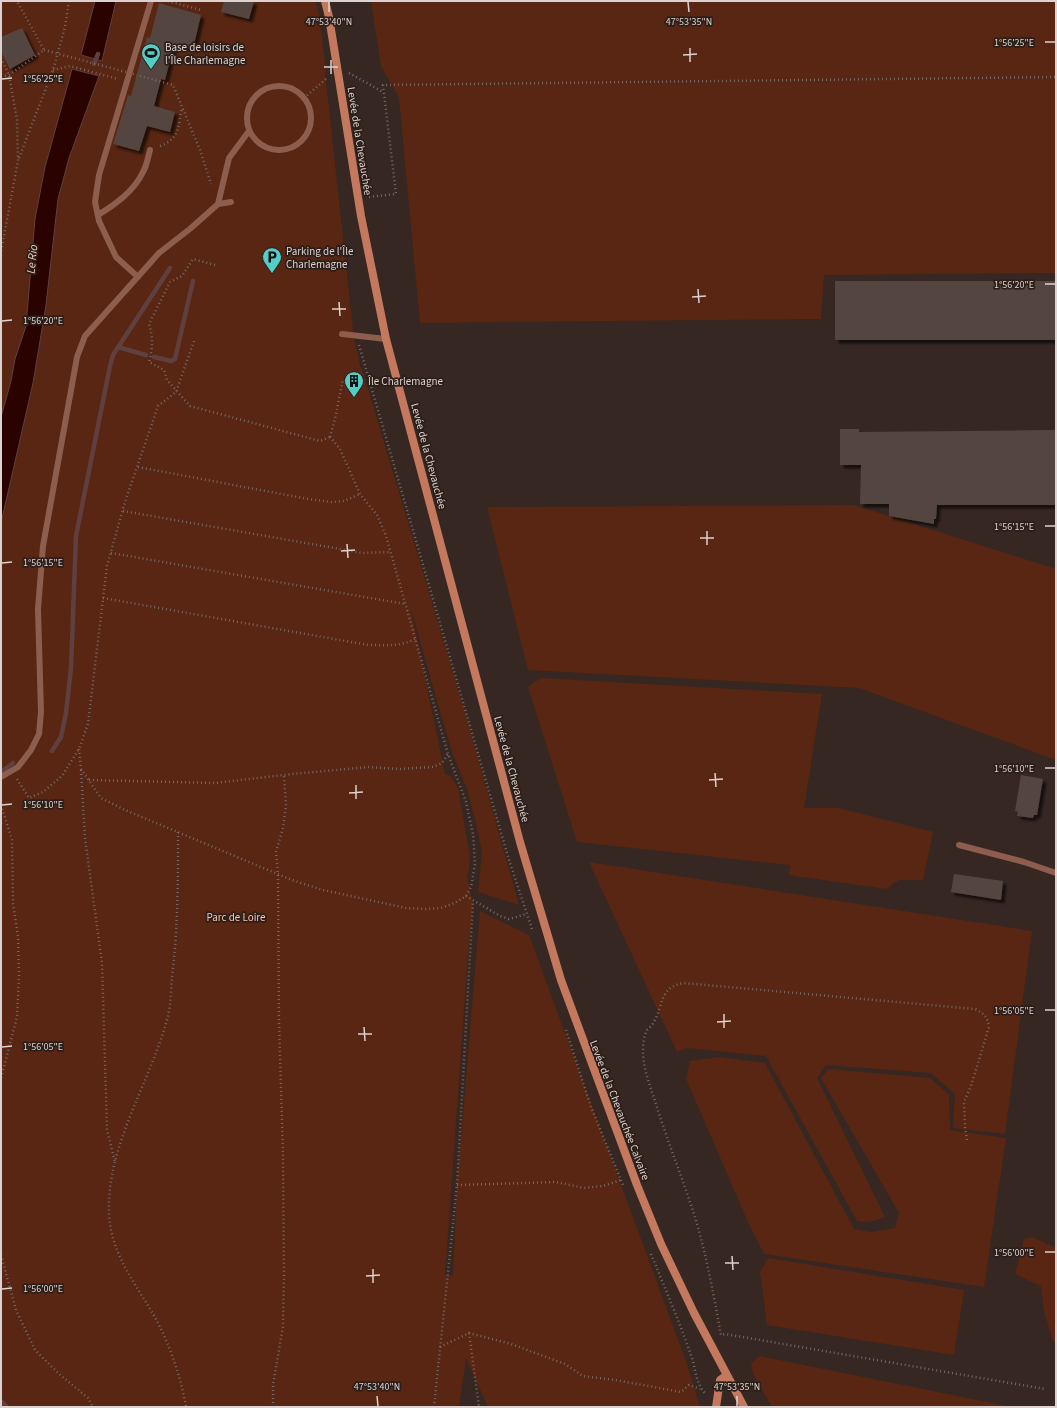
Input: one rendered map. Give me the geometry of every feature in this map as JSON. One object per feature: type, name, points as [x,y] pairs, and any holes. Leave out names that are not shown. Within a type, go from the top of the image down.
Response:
[{"type":"street","name":"Levée de la Chevauchée","points":[[325,1],[330,17],[358,199],[386,339],[520,842]]},
{"type":"street","name":"Levée de la Chevauchée Calvaire","points":[[520,842],[561,980],[637,1185],[661,1244],[694,1313],[744,1407]]},
{"type":"street","points":[[716,1407],[720,1380],[727,1375]]},
{"type":"lane","points":[[138,277],[116,257],[98,221],[95,202],[99,175],[150,1]]},
{"type":"lane","points":[[1,777],[18,767],[31,750],[39,734],[41,712],[38,609],[43,546],[77,357],[85,336],[159,253],[192,228],[218,204],[229,158],[250,131],[247,116],[248,108],[252,99],[260,92],[268,88],[278,86],[288,87],[297,91],[304,98],[309,108],[311,118],[309,129],[304,138],[296,145],[286,149],[275,150],[264,147],[256,140],[250,131]]},
{"type":"lane","points":[[98,215],[124,197],[136,185],[144,170],[150,150]]},
{"type":"lane","points":[[218,204],[231,202]]},
{"type":"lane","points":[[342,334],[386,339]]},
{"type":"lane","points":[[959,845],[1024,862],[1056,873]]},
{"type":"path","points":[[17,1],[44,50],[173,85],[200,150],[218,204]]},
{"type":"path","points":[[1,252],[18,161],[53,70],[69,1]]},
{"type":"path","points":[[168,1],[202,10]]},
{"type":"path","points":[[1,76],[10,75],[44,50]]},
{"type":"path","points":[[1,58],[10,75],[17,120],[18,161]]},
{"type":"path","points":[[53,70],[70,66],[112,78]]},
{"type":"path","points":[[358,199],[396,194],[383,85],[1056,77]]},
{"type":"path","points":[[150,150],[166,144],[175,137],[182,107]]},
{"type":"path","points":[[215,265],[193,259],[182,276],[170,282],[149,324],[153,335],[152,351],[149,362],[164,370],[167,380],[176,392],[190,406],[320,441],[330,437]]},
{"type":"path","points":[[12,770],[29,798],[43,792],[62,776],[79,749],[88,724],[107,566],[123,511],[158,406],[176,392],[194,341]]},
{"type":"path","points":[[330,437],[343,379]]},
{"type":"path","points":[[81,770],[101,798],[124,810],[292,880],[323,890],[406,908],[441,908],[455,903],[466,896],[471,887],[475,864],[473,834],[466,802],[448,754],[386,536],[377,515],[360,494],[340,449],[330,437]]},
{"type":"path","points":[[138,467],[331,502],[344,500],[360,494]]},
{"type":"path","points":[[123,511],[364,553],[391,552]]},
{"type":"path","points":[[111,553],[405,604]]},
{"type":"path","points":[[103,598],[368,645],[395,646],[406,644],[415,639]]},
{"type":"path","points":[[79,749],[85,838],[102,963],[107,1130],[115,1163]]},
{"type":"path","points":[[89,780],[215,783],[369,767],[401,769],[433,767],[442,763],[448,754]]},
{"type":"path","points":[[273,1407],[273,1385],[284,1326],[283,1154],[279,1022],[278,874],[276,852],[283,828],[286,806],[284,775]]},
{"type":"path","points":[[1,806],[12,840],[13,903],[18,937],[19,976],[18,1017],[1,1078]]},
{"type":"path","points":[[178,832],[178,907],[168,1015],[156,1054],[118,1151],[110,1189],[110,1224],[117,1252],[157,1323],[173,1358],[183,1390],[186,1407]]},
{"type":"path","points":[[466,896],[509,919],[527,914]]},
{"type":"path","points":[[434,1407],[456,1185],[473,901]]},
{"type":"path","points":[[967,1140],[964,1102],[971,1086],[989,1027],[984,1013],[976,1009],[684,983],[677,984],[670,988],[662,1001],[654,1024],[644,1037],[643,1050],[645,1069],[658,1112],[691,1206],[712,1283],[721,1335],[725,1334],[1045,1389]]},
{"type":"path","points":[[456,1185],[556,1182],[584,1188],[603,1186],[621,1180]]},
{"type":"path","points":[[1,1255],[16,1310],[35,1350],[58,1373],[88,1398],[93,1407]]},
{"type":"path","points":[[440,1346],[469,1333],[511,1344],[565,1364],[583,1376],[615,1380],[681,1392],[689,1385],[701,1389]]},
{"type":"path","points":[[469,1333],[479,1407]]},
{"type":"green space","name":"Parc de Loire","points":[[1,1],[315,1],[319,14],[326,71],[354,339],[361,369],[469,726],[519,905],[478,892],[482,852],[476,823],[467,789],[453,755],[410,605],[445,774],[451,776],[458,788],[470,857],[467,876],[473,905],[469,940],[445,1276],[453,1276],[457,1185],[480,911],[529,935],[687,1364],[700,1407],[488,1407],[466,1358],[459,1407],[1,1407]]},
{"type":"green space","points":[[371,1],[1056,1],[1056,273],[824,275],[821,319],[420,323],[399,98],[381,66]]},
{"type":"green space","points":[[854,505],[1056,569],[1056,760],[859,688],[528,670],[487,507]]},
{"type":"green space","points":[[541,678],[822,694],[804,808],[839,808],[933,832],[923,880],[899,880],[886,889],[789,875],[790,865],[577,842],[528,687]]},
{"type":"green space","points":[[589,862],[1032,931],[1005,1134],[953,1128],[955,1094],[931,1073],[826,1065],[817,1078],[885,1217],[870,1222],[857,1221],[766,1056],[686,1048],[677,1052]]},
{"type":"green space","points":[[718,1057],[765,1063],[854,1229],[871,1232],[895,1228],[899,1213],[821,1078],[828,1069],[930,1078],[949,1095],[950,1130],[1006,1138],[984,1287],[764,1254],[748,1222],[686,1079],[690,1061]]},
{"type":"green space","points":[[1033,1237],[1056,1248],[1056,1342],[1053,1342],[1044,1311],[1041,1286],[1015,1274],[1024,1239]]},
{"type":"green space","points":[[768,1258],[964,1290],[954,1355],[767,1325],[760,1272]]},
{"type":"green space","points":[[760,1356],[1012,1407],[772,1407],[753,1374],[751,1363]]},
{"type":"water","points":[[95,1],[116,1],[102,61],[81,55]]},
{"type":"water","points":[[72,69],[99,76],[69,158],[58,199],[46,305],[33,383],[1,523],[1,417],[11,381],[15,359],[26,326],[35,219],[45,167]]},
{"type":"building","points":[[224,1],[254,1],[249,19],[221,12]]},
{"type":"building","points":[[159,3],[201,15],[193,49],[174,45],[165,80],[161,79],[154,106],[175,112],[170,132],[147,126],[139,151],[113,144],[128,95],[131,96],[147,37],[150,38]]},
{"type":"building","points":[[22,28],[35,55],[10,69],[1,52],[1,37]]},
{"type":"building","points":[[835,281],[1056,281],[1056,340],[835,340]]},
{"type":"building","points":[[840,429],[859,429],[859,432],[1056,430],[1056,505],[937,505],[934,524],[889,516],[889,504],[860,504],[861,465],[840,465]]},
{"type":"building","points":[[1021,775],[1043,779],[1037,815],[1034,815],[1033,818],[1017,816],[1018,812],[1015,811]]},
{"type":"building","points":[[954,874],[1003,881],[1001,900],[951,892]]},
{"type":"waterway","name":"Le Rio","points":[[94,64],[98,54]]},
{"type":"waterway","points":[[52,751],[61,737],[66,713],[71,668],[76,536],[110,366],[113,355],[170,268]]},
{"type":"waterway","points":[[154,357],[171,361],[175,359],[193,281]]},
{"type":"waterway","points":[[118,347],[146,355]]},
{"type":"waterway","points":[[1,772],[13,763]]},
{"type":"waterway","name":"Le Rio","points":[[1,1401],[7,1407]]},
{"type":"place","name":"Base de loisirs de l'Île Charlemagne","points":[[151,70]]},
{"type":"place","name":"Parking de l'Île Charlemagne","points":[[272,274]]},
{"type":"place","name":"Île Charlemagne","points":[[354,398]]}]
